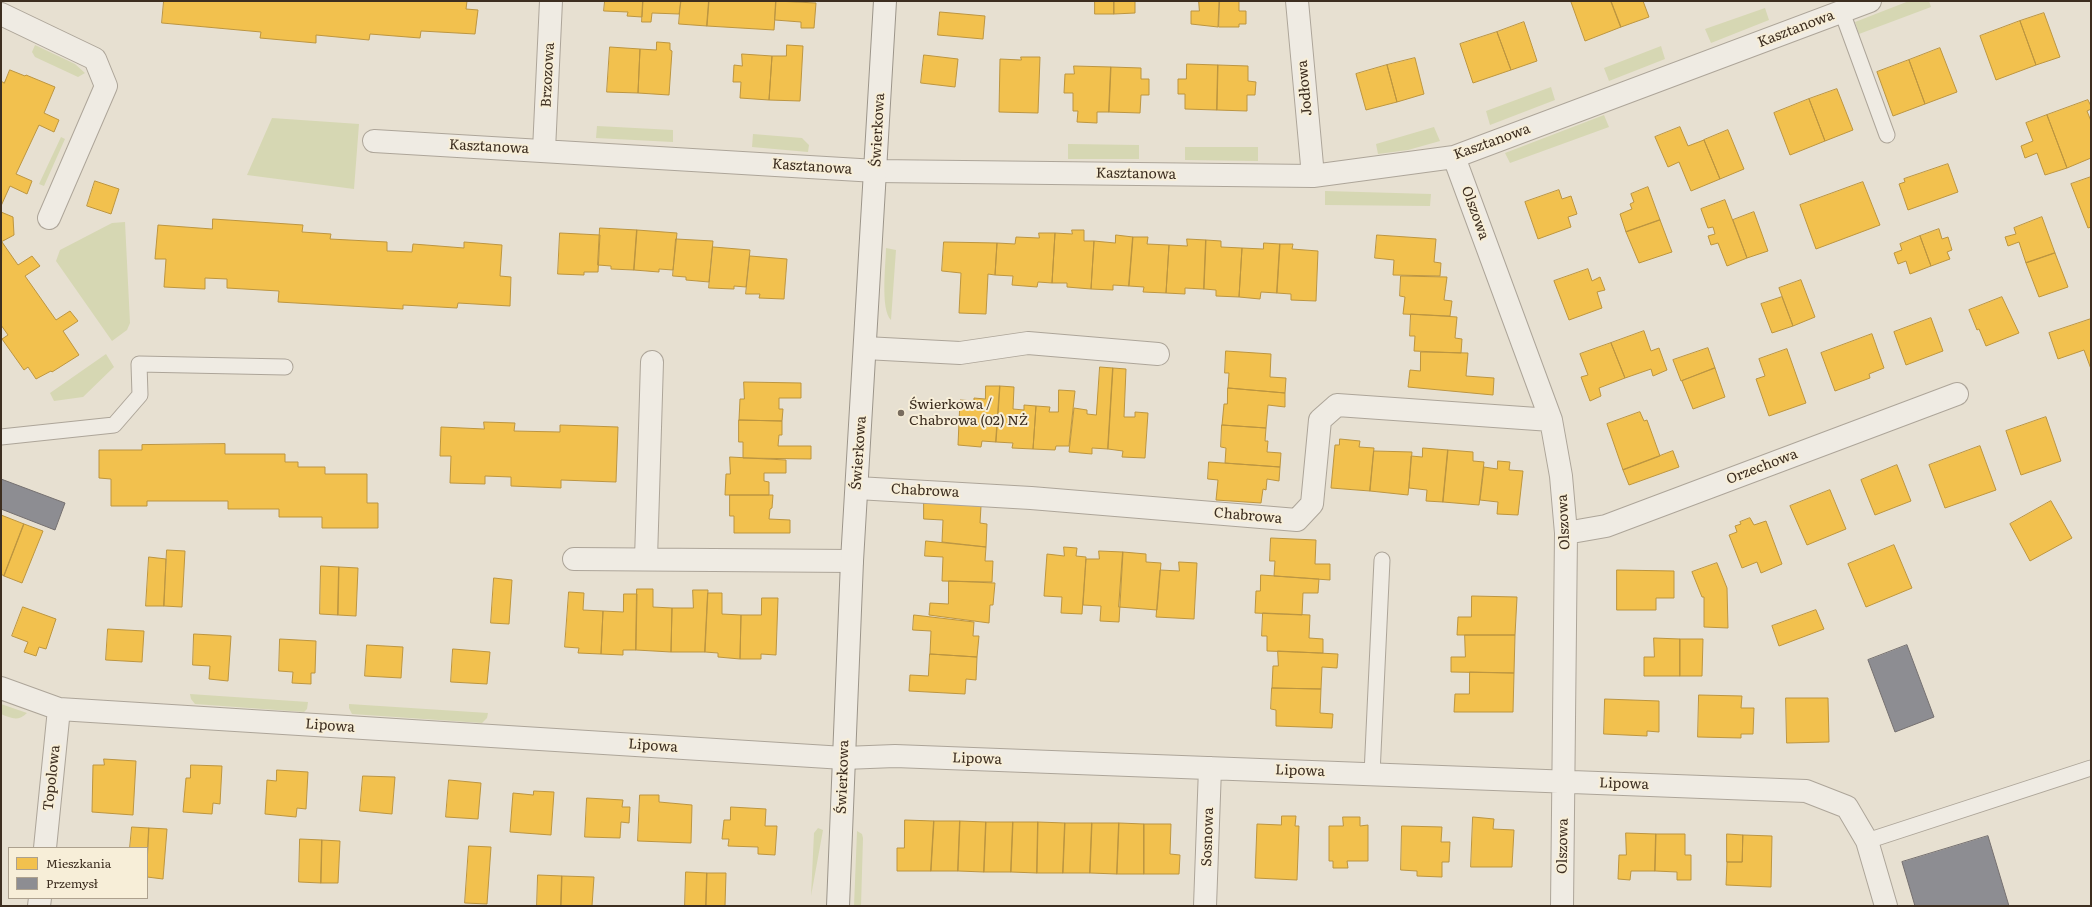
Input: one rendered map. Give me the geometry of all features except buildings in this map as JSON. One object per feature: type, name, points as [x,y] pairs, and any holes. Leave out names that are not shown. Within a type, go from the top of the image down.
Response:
[{"type":"street","name":"Brzozowa","points":[[544,150],[551,1]]},
{"type":"street","name":"Świerkowa","points":[[838,906],[852,561],[886,1]]},
{"type":"street","name":"Jodłowa","points":[[1297,1],[1313,176]]},
{"type":"street","name":"Kasztanowa","points":[[374,141],[876,171],[1313,176],[1454,157],[1870,1]]},
{"type":"street","points":[[1,14],[95,59],[106,86],[48,218]]},
{"type":"street","name":"Olszowa","points":[[1454,157],[1551,420],[1561,476],[1566,533],[1562,906]]},
{"type":"street","points":[[865,348],[960,353],[1028,343],[1158,354]]},
{"type":"street","points":[[646,560],[652,362]]},
{"type":"street","name":"Orzechowa","points":[[1566,533],[1606,526],[1957,394]]},
{"type":"street","name":"Chabrowa","points":[[857,488],[1031,498],[1296,520],[1312,504],[1320,420],[1337,406],[1551,420]]},
{"type":"street","points":[[574,559],[852,561]]},
{"type":"street","name":"Lipowa","points":[[1,688],[59,708],[844,758],[895,756],[1806,791],[1847,807],[1867,841],[1886,906]]},
{"type":"street","name":"Topolowa","points":[[45,847],[59,708]]},
{"type":"street","name":"Sosnowa","points":[[1205,906],[1210,768]]},
{"type":"lane","points":[[1842,12],[1887,135]]},
{"type":"lane","points":[[1,437],[114,425],[140,395],[139,364],[285,367]]},
{"type":"lane","points":[[1372,774],[1382,560]]},
{"type":"lane","points":[[1867,841],[2091,768]]},
{"type":"green space","points":[[1909,1],[1929,1],[1931,7],[1859,34],[1855,22]]},
{"type":"green space","points":[[1765,8],[1769,20],[1711,43],[1705,29]]},
{"type":"green space","points":[[35,45],[75,64],[85,73],[78,77],[35,57],[32,52]]},
{"type":"green space","points":[[1661,46],[1665,59],[1609,81],[1604,68]]},
{"type":"green space","points":[[1551,87],[1555,100],[1490,125],[1486,111]]},
{"type":"green space","points":[[1604,115],[1609,127],[1510,163],[1505,153]]},
{"type":"green space","points":[[272,118],[359,124],[354,189],[247,175]]},
{"type":"green space","points":[[597,126],[673,130],[673,142],[596,138]]},
{"type":"green space","points":[[1434,127],[1440,141],[1408,150],[1378,154],[1376,144]]},
{"type":"green space","points":[[753,134],[802,138],[809,145],[808,152],[752,147]]},
{"type":"green space","points":[[61,137],[65,139],[44,186],[39,184]]},
{"type":"green space","points":[[1068,144],[1139,145],[1139,159],[1068,159]]},
{"type":"green space","points":[[1185,147],[1258,147],[1258,161],[1185,160]]},
{"type":"green space","points":[[1325,191],[1431,194],[1430,206],[1325,205]]},
{"type":"green space","points":[[125,222],[130,323],[127,330],[112,341],[56,261],[60,250],[112,223]]},
{"type":"green space","points":[[886,248],[896,250],[891,320],[888,315],[885,297]]},
{"type":"green space","points":[[106,354],[114,367],[83,397],[54,401],[50,393]]},
{"type":"green space","points":[[190,694],[308,702],[307,709],[304,712],[195,704],[191,699]]},
{"type":"green space","points":[[1,704],[27,713],[21,718],[8,717],[1,714]]},
{"type":"green space","points":[[349,704],[488,713],[487,718],[482,723],[352,714]]},
{"type":"green space","points":[[818,828],[823,830],[811,896],[814,833]]},
{"type":"green space","points":[[857,831],[862,834],[863,838],[861,906],[854,906]]},
{"type":"place","name":"Świerkowa / Chabrowa (02) NŻ","points":[[901,413]]}]
